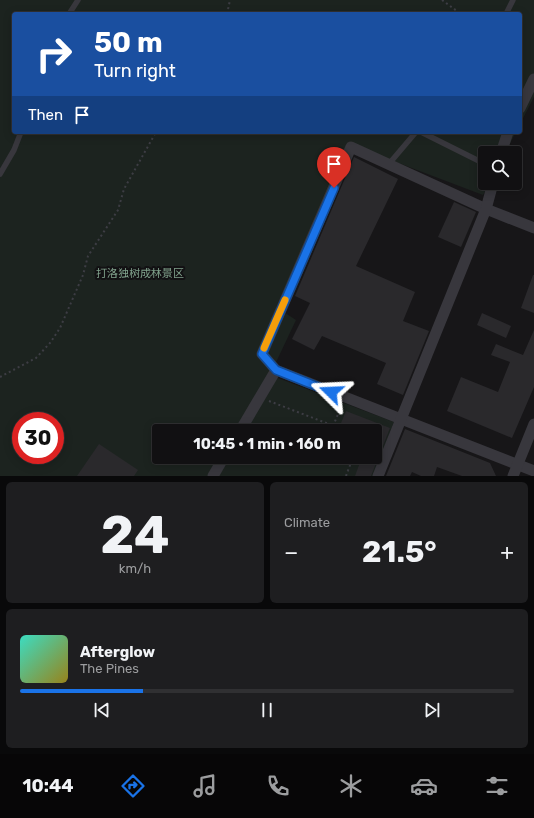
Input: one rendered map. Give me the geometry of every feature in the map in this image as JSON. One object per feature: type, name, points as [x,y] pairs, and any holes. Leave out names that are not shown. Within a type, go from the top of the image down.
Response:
[{"type":"street","points":[[522,104],[534,79]]},
{"type":"street","points":[[503,146],[507,134]]},
{"type":"street","points":[[534,228],[486,209],[351,147],[262,354],[276,370],[534,471]]},
{"type":"street","points":[[378,476],[486,209],[491,190]]},
{"type":"street","points":[[244,424],[276,370]]},
{"type":"street","points":[[514,476],[534,424]]},
{"type":"street","points":[[213,476],[220,464]]},
{"type":"lane","points":[[70,12],[78,0]]},
{"type":"lane","points":[[507,12],[513,0]]},
{"type":"lane","points":[[0,174],[14,150],[20,134]]},
{"type":"lane","points":[[388,165],[414,134]]},
{"type":"lane","points":[[425,134],[478,160]]},
{"type":"path","points":[[227,12],[230,0]]},
{"type":"path","points":[[442,0],[458,12]]},
{"type":"path","points":[[0,377],[36,358],[50,343],[83,275],[88,256],[118,210],[124,189],[155,134]]},
{"type":"path","points":[[334,424],[345,397]]},
{"type":"path","points":[[260,398],[328,424]]},
{"type":"path","points":[[346,476],[350,464]]},
{"type":"green space","name":"打洛独树成林景区","points":[[0,0],[534,0],[534,97],[522,120],[522,12],[12,12],[12,134],[515,134],[509,146],[478,146],[478,190],[486,190],[483,195],[351,145],[276,307],[296,320],[270,375],[394,422],[382,453],[382,424],[152,424],[152,464],[378,464],[373,476],[0,476]]},
{"type":"building","points":[[354,157],[398,179],[356,266],[415,292],[403,321],[429,331],[403,395],[377,384],[386,363],[322,336],[314,350],[292,339],[310,303],[295,296]]},
{"type":"building","points":[[454,202],[476,212],[461,247],[438,237]]},
{"type":"building","points":[[534,275],[534,313],[521,308]]},
{"type":"building","points":[[482,313],[511,326],[506,338],[477,325]]},
{"type":"building","points":[[534,330],[534,387],[512,438],[447,411],[461,377],[498,392],[510,362],[491,355],[496,344],[523,355]]},
{"type":"building","points":[[346,411],[380,424],[344,424],[341,423]]},
{"type":"building","points":[[382,425],[390,428],[382,448]]},
{"type":"building","points":[[405,429],[490,463],[496,476],[462,476],[437,467],[434,476],[421,476],[412,472],[410,476],[386,476]]},
{"type":"building","points":[[99,444],[138,470],[134,476],[77,476]]},
{"type":"building","points":[[359,464],[376,464],[371,476],[355,476]]},
{"type":"slow traffic","points":[[264,348],[285,300]]},
{"type":"route","points":[[331,392],[276,370],[262,354],[334,188]]}]
